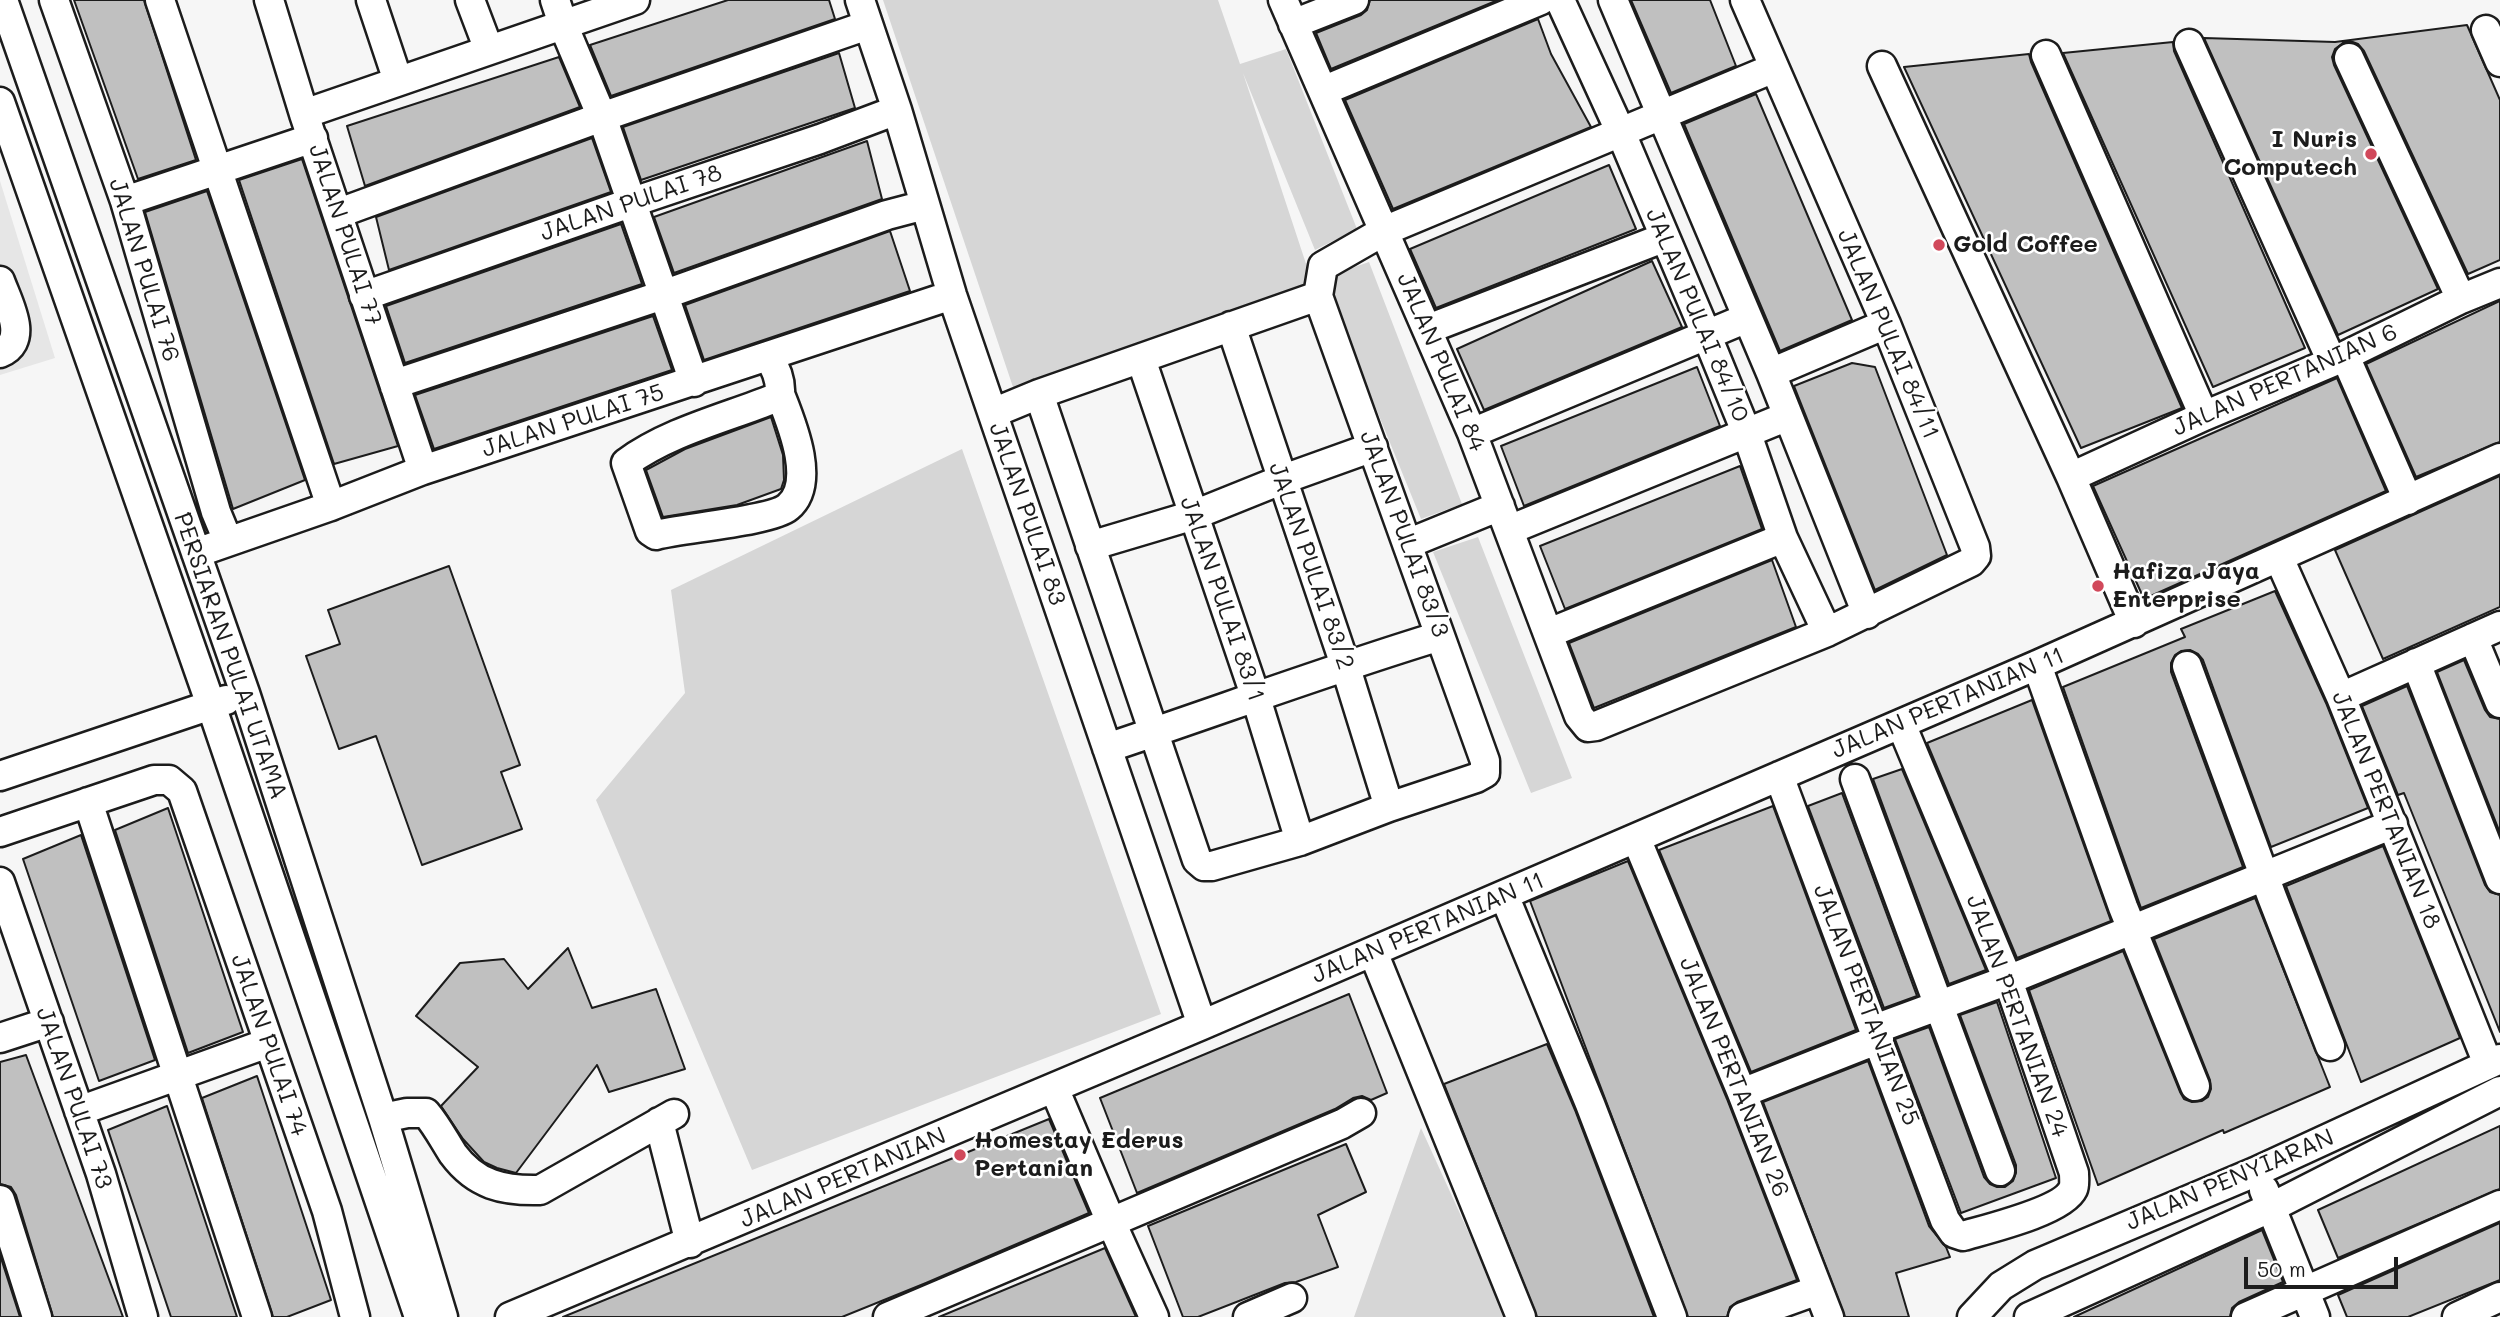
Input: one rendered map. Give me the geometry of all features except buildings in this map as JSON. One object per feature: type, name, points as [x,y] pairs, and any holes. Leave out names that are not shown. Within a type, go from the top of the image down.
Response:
[{"type":"street","name":"PERSIARAN PULAI UTAMA","points":[[3,0],[245,694],[383,1118],[429,1315]]},
{"type":"street","name":"JALAN PULAI 76","points":[[54,0],[125,201],[216,512],[228,541]]},
{"type":"street","points":[[160,0],[331,506]]},
{"type":"street","name":"JALAN PULAI 77","points":[[269,0],[364,296],[424,470]]},
{"type":"street","points":[[371,0],[398,81]]},
{"type":"street","points":[[470,0],[489,50]]},
{"type":"street","points":[[555,0],[602,117],[694,382]]},
{"type":"street","points":[[125,201],[217,171],[398,81],[564,27],[635,0]]},
{"type":"street","points":[[1288,12],[1354,0]]},
{"type":"street","points":[[1325,90],[1541,0]]},
{"type":"street","name":"JALAN PULAI 84/10","points":[[1560,0],[1707,336],[1748,434],[1783,538],[1827,632]]},
{"type":"street","points":[[1613,0],[1788,416],[1867,614]]},
{"type":"street","name":"JALAN PULAI 84/11","points":[[1588,727],[1827,632],[1971,562],[1976,556],[1975,547],[1886,324],[1745,0]]},
{"type":"street","points":[[339,213],[602,117],[864,12]]},
{"type":"street","name":"JALAN PULAI 83","points":[[864,12],[897,110],[952,295],[1202,1025]]},
{"type":"street","name":"JALAN PULAI 84","points":[[1288,12],[1325,90],[1472,433],[1580,716],[1588,727]]},
{"type":"street","points":[[2486,30],[2500,62]]},
{"type":"street","points":[[2189,44],[2408,500]]},
{"type":"street","points":[[2046,55],[2204,416]]},
{"type":"street","points":[[2349,58],[2461,299]]},
{"type":"street","points":[[1882,66],[2071,477],[2134,623]]},
{"type":"street","points":[[993,413],[1039,394],[1318,296],[1323,266],[1384,231],[1774,68]]},
{"type":"street","name":"PERSIARAN PULAI UTAMA","points":[[0,103],[429,1315]]},
{"type":"street","name":"JALAN PULAI 78","points":[[364,296],[897,110]]},
{"type":"street","points":[[395,387],[407,380],[663,295],[887,215],[925,205]]},
{"type":"street","points":[[1428,329],[1663,238]]},
{"type":"street","points":[[0,281],[17,333],[13,344],[0,354]]},
{"type":"street","name":"JALAN PERTANIAN 6","points":[[2071,477],[2204,416],[2339,359],[2461,299],[2500,283]]},
{"type":"street","name":"JALAN PULAI 75","points":[[196,553],[424,470],[952,295]]},
{"type":"street","name":"JALAN PULAI 83/3","points":[[1318,296],[1485,761],[1485,773],[1389,807]]},
{"type":"street","points":[[1472,433],[1747,318]]},
{"type":"street","points":[[1770,373],[1886,324]]},
{"type":"street","name":"JALAN PULAI 83/2","points":[[1231,326],[1345,665],[1389,807]]},
{"type":"street","points":[[768,356],[776,368],[780,394],[794,432],[802,468],[799,489],[788,508],[769,515],[656,535],[650,531],[626,463],[664,442],[773,400],[780,394]]},
{"type":"street","name":"JALAN PULAI 83/1","points":[[1141,359],[1256,698],[1300,841]]},
{"type":"street","points":[[1039,394],[1197,860],[1204,866],[1212,866],[1300,841],[1389,807]]},
{"type":"street","points":[[1408,544],[1505,518],[1630,479],[1788,416]]},
{"type":"street","points":[[1090,546],[1194,515],[1373,447]]},
{"type":"street","name":"JALAN PERTANIAN 11","points":[[1202,1025],[2134,623],[2500,458]]},
{"type":"street","points":[[1549,633],[1783,538]]},
{"type":"street","name":"JALAN PERTANIAN 18","points":[[2279,558],[2341,697],[2494,1062]]},
{"type":"street","points":[[2341,697],[2500,626]]},
{"type":"street","points":[[1107,748],[1345,665],[1440,636]]},
{"type":"street","points":[[2473,638],[2500,703]]},
{"type":"street","points":[[2416,663],[2500,879]]},
{"type":"street","points":[[2037,665],[2133,929],[2195,1086]]},
{"type":"street","points":[[2186,666],[2330,1046]]},
{"type":"street","points":[[0,776],[245,694]]},
{"type":"street","name":"JALAN PERTANIAN 24","points":[[1901,724],[2008,980],[2074,1173],[2074,1188],[2065,1200],[2017,1221],[1963,1236],[1954,1233]]},
{"type":"street","name":"JALAN PERTANIAN 25","points":[[1779,776],[1945,1220],[1954,1233]]},
{"type":"street","points":[[1855,779],[2000,1171]]},
{"type":"street","name":"JALAN PULAI 74","points":[[88,802],[154,780],[169,780],[182,791],[327,1211],[355,1317]]},
{"type":"street","points":[[0,832],[88,802],[257,1317]]},
{"type":"street","points":[[1742,1093],[1940,1005],[2393,824]]},
{"type":"street","name":"JALAN PERTANIAN 26","points":[[1636,838],[1742,1093],[1829,1317]]},
{"type":"street","name":"JALAN PULAI 73","points":[[0,882],[8,932],[49,1022],[102,1174],[144,1317]]},
{"type":"street","points":[[1504,895],[1590,1104],[1672,1317]]},
{"type":"street","points":[[1373,952],[1521,1317]]},
{"type":"street","points":[[0,1038],[49,1022]]},
{"type":"street","name":"JALAN PERTANIAN","points":[[519,1316],[1202,1025]]},
{"type":"street","points":[[79,1111],[268,1043]]},
{"type":"street","name":"JALAN PENYIARAN","points":[[1972,1317],[2001,1286],[2035,1265],[2255,1172],[2494,1062]]},
{"type":"street","points":[[1054,1088],[1154,1317]]},
{"type":"street","points":[[2029,1317],[2272,1207],[2500,1091]]},
{"type":"street","points":[[383,1118],[407,1113],[426,1113],[437,1125],[454,1154],[474,1175],[498,1187],[514,1191],[540,1189],[666,1118],[690,1242]]},
{"type":"street","points":[[888,1317],[1342,1124],[1361,1113]]},
{"type":"street","points":[[2255,1172],[2272,1207],[2315,1317]]},
{"type":"street","points":[[0,1200],[37,1317]]},
{"type":"street","points":[[2246,1317],[2500,1205]]},
{"type":"street","points":[[1743,1317],[1818,1290]]},
{"type":"street","points":[[2457,1317],[2500,1297]]},
{"type":"street","points":[[1248,1317],[1292,1298]]},
{"type":"shaded area","points":[[883,0],[1218,0],[1240,64],[1286,49],[1357,229],[1315,250],[1243,73],[1316,294],[1016,396]]},
{"type":"shaded area","points":[[0,181],[55,358],[0,375]]},
{"type":"shaded area","points":[[1369,262],[1462,504],[1421,519],[1323,278]]},
{"type":"shaded area","points":[[962,449],[1161,1014],[752,1170],[596,800],[685,693],[671,590]]},
{"type":"shaded area","points":[[1478,537],[1572,778],[1531,793],[1433,552]]},
{"type":"shaded area","points":[[1421,1128],[1492,1284],[1505,1317],[1354,1317]]},
{"type":"place","name":"I Nuris Computech","points":[[2371,154]]},
{"type":"place","name":"Gold Coffee","points":[[1939,245]]},
{"type":"place","name":"Hafiza Jaya Enterprise","points":[[2098,586]]},
{"type":"place","name":"Homestay Ederus Pertanian","points":[[960,1155]]}]
